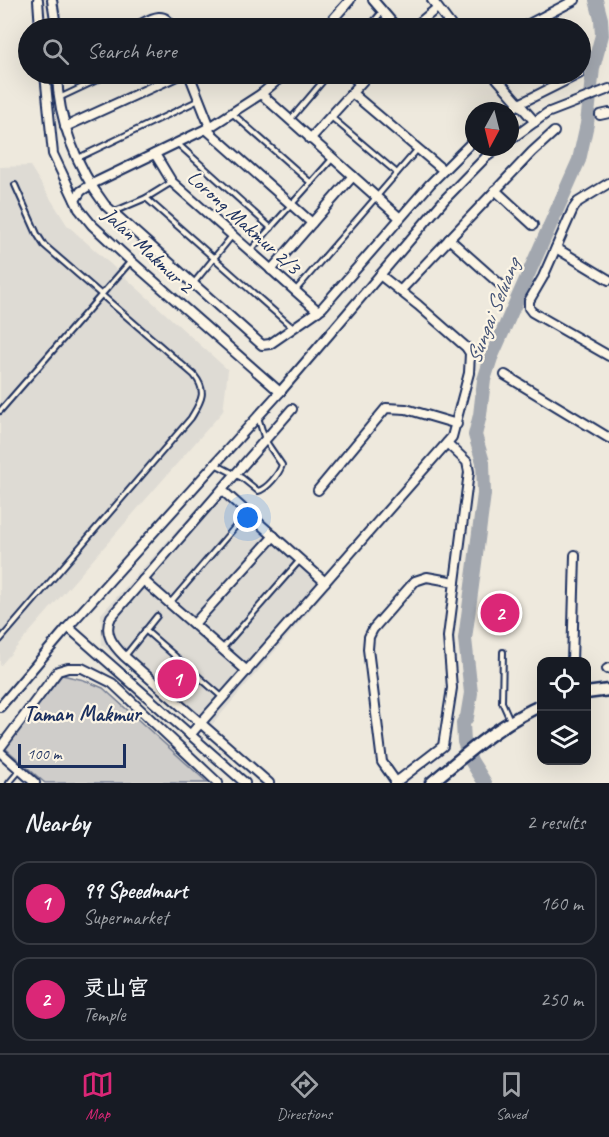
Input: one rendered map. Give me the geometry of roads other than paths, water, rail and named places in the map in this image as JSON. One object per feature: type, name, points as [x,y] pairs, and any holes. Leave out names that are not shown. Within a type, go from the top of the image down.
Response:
[{"type":"main road","points":[[591,692],[609,690]]},
{"type":"main road","points":[[431,783],[510,721],[537,708]]},
{"type":"street","points":[[52,0],[55,18]]},
{"type":"street","points":[[334,18],[350,0]]},
{"type":"street","points":[[373,0],[388,18]]},
{"type":"street","points":[[432,0],[445,18]]},
{"type":"street","points":[[540,18],[574,0]]},
{"type":"street","points":[[40,18],[41,1]]},
{"type":"street","points":[[425,18],[437,8]]},
{"type":"street","points":[[46,84],[53,154],[75,200]]},
{"type":"street","points":[[58,84],[65,127],[78,158],[101,200],[262,345],[270,344],[318,312],[442,170],[465,148]]},
{"type":"street","points":[[65,127],[159,84]]},
{"type":"street","points":[[193,84],[208,128],[312,223]]},
{"type":"street","name":"Jalan Makmur 2","points":[[273,84],[208,128],[92,184],[81,191],[75,200],[92,225],[280,392]]},
{"type":"street","points":[[502,84],[517,102]]},
{"type":"street","points":[[535,122],[519,104],[558,84]]},
{"type":"street","points":[[310,139],[359,85]]},
{"type":"street","points":[[519,134],[548,113],[609,89]]},
{"type":"street","points":[[352,93],[442,170]]},
{"type":"street","points":[[261,94],[400,218]]},
{"type":"street","points":[[600,115],[609,113]]},
{"type":"street","points":[[400,291],[495,190],[554,132]]},
{"type":"street","name":"Lorong Makmur 2/3","points":[[155,154],[172,182],[318,312]]},
{"type":"street","points":[[0,707],[68,627],[280,392],[445,199],[487,156]]},
{"type":"street","points":[[271,270],[353,176]]},
{"type":"street","points":[[609,183],[578,202],[529,302],[532,312],[609,356]]},
{"type":"street","points":[[495,190],[533,225]]},
{"type":"street","points":[[449,239],[503,287]]},
{"type":"street","points":[[556,248],[609,280]]},
{"type":"street","points":[[190,735],[452,437],[469,373],[470,353],[466,347],[380,275]]},
{"type":"street","points":[[505,375],[609,438]]},
{"type":"street","points":[[318,490],[386,408],[406,409],[457,424]]},
{"type":"street","points":[[269,783],[124,656],[108,634],[108,623],[111,616],[292,409]]},
{"type":"street","points":[[447,442],[467,462],[469,472],[456,582],[448,638],[452,677],[451,700],[443,746],[395,783],[382,762],[368,649],[369,637],[373,629],[415,581],[427,577],[456,582]]},
{"type":"street","points":[[222,490],[325,582]]},
{"type":"street","points":[[194,624],[274,536]]},
{"type":"street","points":[[572,657],[575,555]]},
{"type":"street","points":[[143,580],[247,670]]},
{"type":"street","points":[[68,627],[245,783]]},
{"type":"street","points":[[35,783],[0,750],[58,671],[68,668],[82,668],[112,683],[218,783]]},
{"type":"lane","points":[[377,18],[383,12]]},
{"type":"lane","points":[[59,98],[89,84]]},
{"type":"lane","points":[[290,121],[321,84]]},
{"type":"lane","points":[[78,158],[200,100]]},
{"type":"lane","points":[[232,113],[311,183]]},
{"type":"lane","points":[[330,116],[397,173]]},
{"type":"lane","points":[[177,143],[271,228]]},
{"type":"lane","points":[[295,291],[418,149]]},
{"type":"lane","points":[[250,251],[333,158]]},
{"type":"lane","points":[[112,212],[146,198],[172,182]]},
{"type":"lane","points":[[0,640],[191,418],[202,397],[200,382],[194,375],[44,244],[37,234],[15,185]]},
{"type":"lane","points":[[146,198],[293,329]]},
{"type":"lane","points":[[193,284],[232,236]]},
{"type":"lane","points":[[1,407],[132,261]]},
{"type":"lane","points":[[215,464],[242,478],[258,491],[264,489],[282,465],[265,440],[258,417]]},
{"type":"lane","points":[[169,603],[247,512]]},
{"type":"lane","points":[[222,649],[300,559]]},
{"type":"lane","points":[[124,656],[157,616]]},
{"type":"lane","points":[[146,630],[223,698]]},
{"type":"lane","points":[[503,652],[502,702],[510,721]]},
{"type":"lane","points":[[9,783],[20,770]]},
{"type":"waterway","name":"Sungai Seluang","points":[[485,783],[470,759],[464,742],[463,723],[467,717],[471,693],[465,639],[484,494],[483,462],[475,435],[484,380],[491,358],[579,160],[587,124],[593,68],[602,35],[596,0]]},
{"type":"place","name":"灵山宫","points":[[500,613]]},
{"type":"place","name":"99 Speedmart","points":[[177,679]]},
{"type":"district","name":"Taman Makmur","points":[[82,713]]}]
